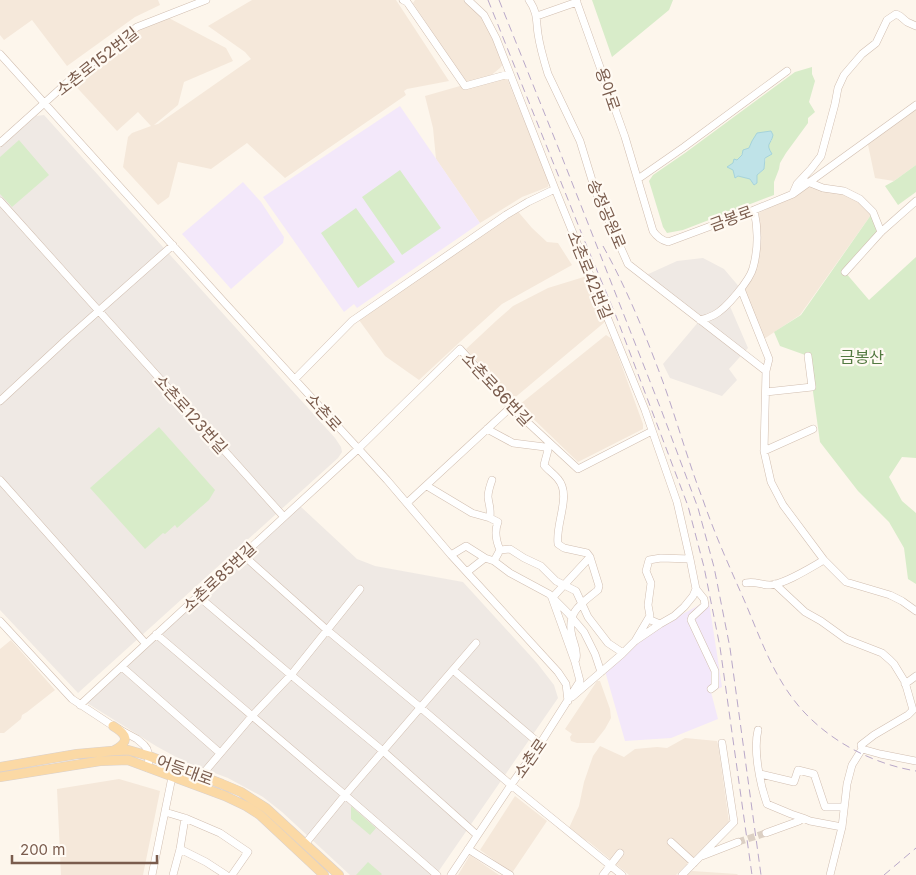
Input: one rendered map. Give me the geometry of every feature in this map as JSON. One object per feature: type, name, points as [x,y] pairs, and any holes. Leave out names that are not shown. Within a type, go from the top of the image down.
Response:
[{"type":"main road","points":[[111,751],[120,747],[124,743],[125,738],[123,732],[113,726]]},
{"type":"main road","name":"어등대로","points":[[0,767],[77,754],[111,751],[128,750],[149,756],[241,792],[266,808],[339,875]]},
{"type":"main road","name":"어등대로","points":[[0,777],[100,761],[128,760],[225,796],[253,810],[324,875]]},
{"type":"street","name":"소촌로152번길","points":[[0,144],[70,80],[137,27],[206,0]]},
{"type":"street","points":[[403,0],[407,2],[465,86],[510,74]]},
{"type":"street","name":"소촌로42번길","points":[[468,0],[478,8],[487,20],[496,38],[652,431],[677,502],[696,590],[704,599],[705,605],[691,620],[715,671],[715,686],[711,689]]},
{"type":"street","name":"송정공원로","points":[[529,0],[537,16],[538,34],[544,63],[580,142],[595,190],[628,264],[766,371]]},
{"type":"street","points":[[537,16],[576,1]]},
{"type":"street","name":"용아로","points":[[576,1],[625,136],[653,231]]},
{"type":"street","points":[[793,194],[797,184],[821,156],[838,88],[844,75],[862,54],[876,43],[888,20],[896,14],[916,26]]},
{"type":"street","name":"소촌로","points":[[0,54],[407,503],[558,672],[566,684],[568,701],[451,875]]},
{"type":"street","points":[[638,179],[787,71]]},
{"type":"street","name":"금봉로","points":[[653,231],[656,236],[668,242],[793,194],[916,105]]},
{"type":"street","points":[[808,182],[822,188],[844,191],[860,199],[873,212],[881,232]]},
{"type":"street","points":[[295,379],[352,321],[506,215],[555,189]]},
{"type":"street","name":"소촌로123번길","points":[[0,201],[284,517]]},
{"type":"street","points":[[845,272],[881,232],[916,201]]},
{"type":"street","points":[[700,320],[715,315],[729,304],[753,270],[756,246],[754,210]]},
{"type":"street","points":[[0,401],[98,311],[174,245]]},
{"type":"street","points":[[741,289],[769,359],[766,371],[764,451],[771,482],[778,496],[824,560],[846,582],[890,595],[916,611]]},
{"type":"street","name":"소촌로86번길","points":[[358,449],[460,349],[511,407],[578,469],[652,431]]},
{"type":"street","points":[[766,392],[812,387],[808,356]]},
{"type":"street","points":[[407,503],[511,407]]},
{"type":"street","points":[[488,429],[513,443],[545,447],[548,450],[544,465],[558,479],[565,492],[557,533],[558,544],[564,548],[587,553],[590,557],[599,586],[598,590],[581,603],[572,617],[572,634],[577,650],[575,662]]},
{"type":"street","points":[[764,451],[813,429]]},
{"type":"street","name":"소촌로85번길","points":[[80,705],[358,449]]},
{"type":"street","points":[[0,480],[146,644]]},
{"type":"street","points":[[490,518],[491,509],[488,496],[492,480]]},
{"type":"street","points":[[426,486],[472,513],[498,522],[496,542],[500,550]]},
{"type":"street","points":[[451,554],[466,546],[549,594],[584,632],[595,654],[601,672]]},
{"type":"street","points":[[500,550],[510,549],[541,566],[556,581],[576,590],[588,616],[608,643],[623,653]]},
{"type":"street","points":[[494,562],[500,550]]},
{"type":"street","name":"소촌로","points":[[243,555],[327,630],[511,785]]},
{"type":"street","points":[[552,598],[590,557]]},
{"type":"street","points":[[467,572],[486,558]]},
{"type":"street","points":[[635,642],[650,616],[648,605],[650,583],[646,571],[649,560],[661,558],[690,559]]},
{"type":"street","points":[[746,583],[775,584],[824,560]]},
{"type":"street","points":[[775,584],[805,612],[846,639],[887,657],[894,664],[905,684],[916,717]]},
{"type":"street","points":[[201,776],[252,716],[291,675],[360,589]]},
{"type":"street","points":[[568,701],[635,642],[684,608],[696,590]]},
{"type":"street","points":[[198,596],[382,751],[477,835]]},
{"type":"street","points":[[552,598],[580,681],[568,701]]},
{"type":"street","points":[[648,619],[660,624]]},
{"type":"street","points":[[0,621],[72,699],[113,726],[137,739],[147,749],[149,756],[148,768]]},
{"type":"street","points":[[156,634],[436,875]]},
{"type":"street","points":[[305,844],[382,751],[476,643]]},
{"type":"street","points":[[122,666],[220,753]]},
{"type":"street","points":[[453,670],[540,744]]},
{"type":"street","points":[[905,684],[916,676]]},
{"type":"street","points":[[830,875],[842,827],[847,784],[852,765],[862,749],[861,745],[913,710]]},
{"type":"street","points":[[758,730],[756,750],[762,790],[767,804],[810,821],[842,827]]},
{"type":"street","points":[[682,875],[734,822],[722,743]]},
{"type":"street","points":[[862,749],[916,761]]},
{"type":"street","points":[[760,774],[794,782],[798,770],[814,774],[825,807],[844,807]]},
{"type":"street","points":[[153,875],[172,777]]},
{"type":"street","points":[[511,785],[622,875]]},
{"type":"street","points":[[165,812],[185,818],[220,833],[248,852],[232,875]]},
{"type":"street","points":[[173,875],[185,818]]},
{"type":"street","points":[[766,833],[803,818]]},
{"type":"street","points":[[671,842],[694,864]]},
{"type":"street","points":[[700,857],[738,842]]},
{"type":"street","points":[[180,849],[226,875]]},
{"type":"street","points":[[468,849],[510,875]]},
{"type":"street","points":[[603,875],[620,853]]},
{"type":"shaded area","points":[[0,0],[158,0],[160,5],[135,17],[67,66],[32,20],[4,40],[0,35]]},
{"type":"shaded area","points":[[252,0],[396,0],[449,81],[407,89],[404,91],[406,95],[285,178],[247,143],[211,169],[178,162],[169,197],[158,205],[123,167],[128,137],[132,133],[151,126],[138,112],[117,131],[70,80],[137,27],[165,16],[226,48],[233,61],[184,82],[178,105],[154,125],[158,124],[251,59],[245,52],[208,26]]},
{"type":"shaded area","points":[[415,0],[465,0],[484,19],[503,64],[489,77],[506,76],[549,182],[548,187],[522,197],[480,223],[436,159],[433,128],[425,96],[474,82],[467,82],[463,78],[413,3]]},
{"type":"shaded area","points":[[916,105],[916,165],[894,181],[875,178],[867,140]]},
{"type":"shaded area","points":[[400,106],[480,223],[357,308],[354,304],[344,312],[263,197]]},
{"type":"shaded area","points":[[44,115],[335,438],[342,452],[338,458],[78,693],[0,610],[0,148],[36,116]]},
{"type":"shaded area","points":[[243,182],[261,202],[284,237],[283,243],[231,289],[182,234]]},
{"type":"shaded area","points":[[808,182],[844,191],[873,212],[800,315],[761,341],[741,289],[753,270],[759,213],[798,192]]},
{"type":"shaded area","points":[[515,208],[547,242],[558,243],[572,265],[502,304],[419,380],[385,356],[359,320]]},
{"type":"shaded area","points":[[703,258],[724,269],[741,289],[729,304],[748,348],[729,369],[737,380],[722,396],[670,378],[663,364],[700,320],[644,276],[677,261]]},
{"type":"shaded area","points":[[587,276],[606,321],[512,400],[466,349],[513,306],[548,288]]},
{"type":"shaded area","points":[[606,335],[612,339],[643,424],[643,429],[578,462],[519,405]]},
{"type":"shaded area","points":[[300,506],[357,559],[375,566],[463,582],[537,663],[554,685],[558,698],[436,875],[350,875],[282,812],[263,797],[228,778],[185,762],[87,703]]},
{"type":"shaded area","points":[[709,602],[722,687],[711,692],[718,719],[671,738],[625,741],[605,671],[651,631],[703,603]]},
{"type":"shaded area","points":[[11,640],[55,690],[22,715],[21,719],[4,733],[0,733],[0,649]]},
{"type":"shaded area","points":[[597,681],[600,681],[610,709],[611,718],[594,743],[571,741],[570,737],[572,734],[565,729]]},
{"type":"shaded area","points":[[685,738],[717,741],[729,822],[676,875],[629,875],[569,828],[579,806],[584,782],[593,756],[600,746],[624,757],[635,749],[667,748]]},
{"type":"shaded area","points":[[119,779],[160,791],[143,875],[61,875],[57,789]]},
{"type":"shaded area","points":[[515,796],[547,821],[512,873],[480,850]]},
{"type":"shaded area","points":[[470,855],[499,875],[458,875]]},
{"type":"shaded area","points":[[692,871],[737,874],[738,875],[687,875]]},
{"type":"green space","points":[[592,0],[673,0],[669,10],[612,57]]},
{"type":"green space","points":[[812,67],[815,81],[809,102],[815,112],[808,118],[808,123],[780,163],[774,182],[774,195],[683,230],[667,233],[663,227],[649,181],[653,175],[795,72]],"holes":[[[771,131],[772,140],[768,144],[764,169],[757,175],[757,183],[754,185],[750,179],[738,176],[735,178],[734,169],[736,163],[755,139]]]},
{"type":"green space","points":[[19,140],[49,175],[12,207],[0,194],[0,157]]},
{"type":"green space","points":[[916,165],[916,192],[898,205],[885,186]]},
{"type":"green space","points":[[400,170],[441,228],[402,255],[362,197]]},
{"type":"green space","points":[[356,208],[395,262],[358,288],[321,233]]},
{"type":"green space","name":"금봉산","points":[[873,212],[881,232],[845,272],[869,300],[916,257],[916,458],[902,457],[889,477],[902,501],[916,513],[916,584],[908,579],[904,548],[889,522],[858,491],[820,442],[808,356],[780,346],[774,332],[801,315]]},
{"type":"green space","points":[[159,427],[215,490],[209,500],[177,528],[175,525],[145,549],[90,488]]},
{"type":"green space","points":[[351,806],[376,828],[370,835],[351,819]]},
{"type":"green space","points":[[368,862],[382,874],[356,875]]},
{"type":"water","points":[[771,131],[773,135],[769,146],[772,154],[765,158],[764,169],[757,175],[757,183],[754,185],[750,179],[738,176],[735,178],[733,170],[727,167],[733,163],[734,159],[737,160],[742,155],[743,150],[749,148],[757,133]]},
{"type":"tunnel","points":[[738,842],[766,833]]},
{"type":"railway","points":[[488,0],[616,316],[688,506],[704,567],[720,647],[752,875]]},
{"type":"railway","points":[[499,0],[698,508],[714,567],[730,648],[761,875]]},
{"type":"railway","points":[[603,246],[628,296],[650,347],[718,539],[777,674],[804,712],[828,733],[870,757],[900,768],[916,771]]},
{"type":"railway","points":[[884,875],[916,848]]}]
